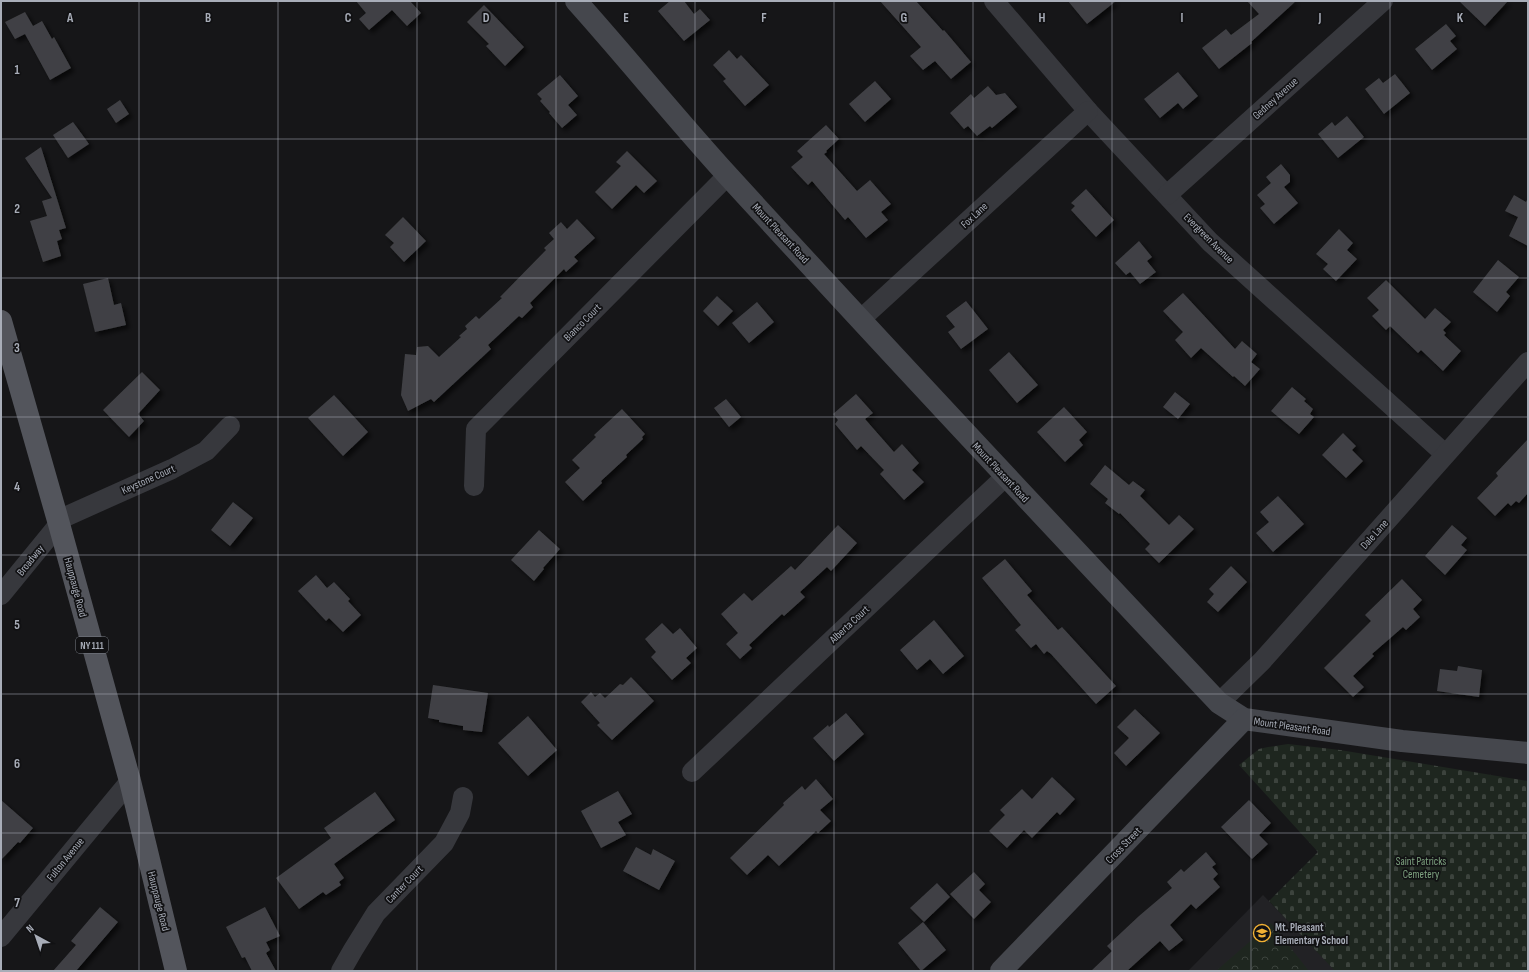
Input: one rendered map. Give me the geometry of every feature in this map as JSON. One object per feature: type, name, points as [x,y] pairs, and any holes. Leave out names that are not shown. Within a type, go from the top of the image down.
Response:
[{"type":"main road","name":"Hauppauge Road","points":[[1,321],[130,781],[176,971]]},
{"type":"street","name":"Mount Pleasant Road","points":[[576,1],[728,175],[1005,477],[1218,703],[1244,720],[1402,740],[1528,753]]},
{"type":"street","name":"Evergreen Avenue","points":[[994,1],[1088,111],[1168,195],[1210,242],[1445,454]]},
{"type":"street","name":"Gedney Avenue","points":[[1168,195],[1383,1]]},
{"type":"street","name":"Fox Lane","points":[[861,319],[1088,111]]},
{"type":"street","name":"Bianco Court","points":[[474,486],[476,428],[728,175]]},
{"type":"street","name":"Dale Lane","points":[[1218,703],[1262,661],[1528,362]]},
{"type":"street","name":"Keystone Court","points":[[58,522],[172,469],[206,451],[230,426]]},
{"type":"street","name":"Alberta Court","points":[[692,772],[1005,477]]},
{"type":"street","name":"Broadway","points":[[1,595],[58,522]]},
{"type":"street","name":"Cross Street","points":[[1001,971],[1244,720]]},
{"type":"street","name":"Fulton Avenue","points":[[1,938],[130,781]]},
{"type":"street","name":"Canter Court","points":[[341,971],[376,913],[444,843],[460,813],[463,797]]},
{"type":"shaded area","name":"Mt. Pleasant Elementary School","points":[[1263,895],[1336,971],[1188,971]]},
{"type":"green space","name":"Saint Patricks Cemetery","points":[[1288,744],[1340,750],[1528,781],[1528,971],[1335,971],[1269,901],[1318,852],[1239,765],[1259,749]]},
{"type":"green space","points":[[1271,923],[1309,971],[1216,971]]},
{"type":"building","points":[[356,1],[410,1],[421,13],[407,26],[392,10],[369,30],[359,19],[366,13]]},
{"type":"building","points":[[670,1],[684,1],[694,14],[700,9],[710,20],[684,41],[658,11]]},
{"type":"building","points":[[880,1],[916,1],[943,31],[944,30],[971,62],[951,79],[935,61],[923,70],[910,56],[921,47]]},
{"type":"building","points":[[1068,1],[1116,1],[1087,24]]},
{"type":"building","points":[[1247,1],[1296,1],[1251,42],[1252,43],[1219,69],[1202,48],[1226,29],[1231,35],[1259,14]]},
{"type":"building","points":[[1459,1],[1508,1],[1485,26]]},
{"type":"building","points":[[484,5],[524,47],[505,66],[486,46],[489,44],[467,22]]},
{"type":"building","points":[[25,12],[33,26],[42,21],[52,39],[54,37],[71,68],[50,80],[25,34],[15,39],[5,22]]},
{"type":"building","points":[[1446,24],[1456,36],[1450,41],[1457,49],[1432,70],[1415,49]]},
{"type":"building","points":[[729,50],[737,59],[741,55],[769,85],[745,106],[723,81],[726,79],[713,65]]},
{"type":"building","points":[[1178,72],[1198,96],[1183,109],[1178,103],[1160,118],[1144,99]]},
{"type":"building","points":[[1395,74],[1410,93],[1384,114],[1365,89],[1379,78],[1383,83]]},
{"type":"building","points":[[560,75],[578,96],[568,105],[577,115],[562,128],[540,101],[542,99],[537,94]]},
{"type":"building","points":[[875,81],[891,99],[865,122],[849,104]]},
{"type":"building","points":[[988,86],[996,95],[1005,93],[1017,107],[992,128],[990,126],[977,136],[968,126],[964,129],[950,113],[971,94],[974,98]]},
{"type":"building","points":[[120,100],[129,114],[116,123],[107,109]]},
{"type":"building","points":[[1347,116],[1364,137],[1338,158],[1318,134],[1332,122],[1335,126]]},
{"type":"building","points":[[73,122],[89,144],[68,158],[53,135]]},
{"type":"building","points":[[826,125],[839,139],[824,154],[857,191],[870,180],[891,204],[881,212],[888,220],[866,238],[848,217],[845,220],[812,181],[808,185],[791,167],[803,157],[797,151]]},
{"type":"building","points":[[41,147],[66,228],[59,230],[62,239],[57,241],[61,256],[43,262],[30,221],[47,216],[42,201],[52,198],[25,158]]},
{"type":"building","points":[[627,151],[657,181],[644,193],[636,185],[612,209],[595,192],[621,166],[616,162]]},
{"type":"building","points":[[1281,164],[1290,175],[1290,182],[1284,187],[1298,203],[1274,224],[1260,208],[1265,204],[1257,195],[1271,183],[1266,177]]},
{"type":"building","points":[[1086,189],[1114,220],[1096,237],[1071,210],[1075,206],[1071,203]]},
{"type":"building","points":[[1514,195],[1526,202],[1528,198],[1528,246],[1509,236],[1518,217],[1505,211]]},
{"type":"building","points":[[403,217],[426,241],[404,262],[390,247],[394,243],[385,235]]},
{"type":"building","points":[[577,219],[595,238],[574,257],[578,261],[566,272],[564,269],[530,303],[533,307],[522,318],[519,316],[488,345],[491,349],[434,402],[431,399],[408,411],[401,395],[405,354],[416,355],[417,347],[428,346],[439,357],[461,337],[459,336],[467,329],[465,326],[476,316],[479,319],[502,298],[500,297],[546,250],[544,248],[554,239],[549,233],[561,222],[567,229]]},
{"type":"building","points":[[1339,229],[1353,243],[1347,250],[1357,259],[1336,281],[1323,269],[1328,264],[1316,254]]},
{"type":"building","points":[[1139,241],[1152,257],[1147,261],[1156,272],[1140,284],[1130,272],[1126,275],[1115,263]]},
{"type":"building","points":[[1498,260],[1519,277],[1506,292],[1510,296],[1497,312],[1473,292]]},
{"type":"building","points":[[108,278],[114,305],[121,303],[126,325],[95,332],[83,284]]},
{"type":"building","points":[[1386,280],[1425,319],[1435,308],[1451,322],[1443,330],[1446,333],[1444,335],[1461,351],[1443,371],[1421,350],[1418,353],[1390,326],[1386,330],[1372,316],[1379,310],[1367,298]]},
{"type":"building","points":[[1183,293],[1235,349],[1242,341],[1257,354],[1251,362],[1260,369],[1245,386],[1201,348],[1191,358],[1175,340],[1183,332],[1163,311]]},
{"type":"building","points":[[717,296],[733,311],[718,326],[703,311]]},
{"type":"building","points":[[966,301],[988,329],[961,349],[948,332],[955,327],[946,316]]},
{"type":"building","points":[[757,302],[774,322],[749,343],[732,323]]},
{"type":"building","points":[[1009,352],[1038,385],[1017,403],[989,370]]},
{"type":"building","points":[[142,372],[160,390],[138,414],[144,421],[129,437],[103,410]]},
{"type":"building","points":[[1292,387],[1306,399],[1304,401],[1313,409],[1310,414],[1314,417],[1299,434],[1271,411]]},
{"type":"building","points":[[1175,392],[1190,404],[1178,419],[1163,407]]},
{"type":"building","points":[[856,394],[873,413],[865,419],[894,452],[902,444],[919,463],[912,470],[924,482],[904,500],[880,474],[884,470],[861,446],[857,450],[835,424],[838,420],[833,414]]},
{"type":"building","points":[[334,395],[368,432],[343,456],[308,418]]},
{"type":"building","points":[[726,399],[741,417],[729,427],[714,408]]},
{"type":"building","points":[[1064,407],[1087,432],[1079,440],[1083,445],[1065,462],[1037,432]]},
{"type":"building","points":[[622,409],[645,434],[642,437],[643,439],[583,501],[565,482],[580,468],[572,460],[596,437],[594,435]]},
{"type":"building","points":[[1343,433],[1356,446],[1352,450],[1363,461],[1346,478],[1322,455]]},
{"type":"building","points":[[1528,439],[1528,493],[1519,503],[1516,501],[1511,506],[1508,503],[1495,516],[1477,498],[1498,476],[1496,473]]},
{"type":"building","points":[[1105,465],[1129,485],[1133,481],[1145,490],[1140,496],[1169,525],[1179,515],[1194,529],[1159,563],[1145,549],[1150,544],[1120,513],[1119,514],[1105,503],[1108,499],[1090,484]]},
{"type":"building","points":[[1278,496],[1304,524],[1273,552],[1256,533],[1269,522],[1260,512]]},
{"type":"building","points":[[233,502],[253,518],[230,546],[211,530]]},
{"type":"building","points":[[838,525],[857,543],[831,571],[827,567],[800,592],[805,597],[784,616],[782,614],[749,645],[752,648],[740,659],[726,644],[738,633],[721,614],[744,593],[752,601],[791,566],[795,570]]},
{"type":"building","points":[[1452,525],[1467,538],[1461,545],[1467,550],[1445,575],[1425,556]]},
{"type":"building","points":[[539,530],[560,549],[543,568],[544,569],[534,581],[511,560]]},
{"type":"building","points":[[1005,559],[1032,591],[1027,595],[1058,630],[1062,627],[1116,686],[1096,704],[1051,654],[1047,651],[1044,654],[1036,644],[1031,648],[1015,630],[1021,625],[982,578]]},
{"type":"building","points":[[1231,566],[1247,582],[1218,612],[1207,602],[1214,594],[1209,589]]},
{"type":"building","points":[[316,575],[327,588],[334,582],[350,599],[348,601],[361,615],[343,632],[329,618],[326,621],[298,591]]},
{"type":"building","points":[[1402,579],[1422,600],[1413,609],[1420,617],[1406,630],[1403,627],[1372,654],[1374,656],[1353,676],[1364,687],[1353,697],[1324,668],[1371,621],[1365,615]]},
{"type":"building","points":[[934,620],[964,656],[943,674],[930,659],[917,670],[900,650]]},
{"type":"building","points":[[662,623],[673,634],[680,628],[697,648],[686,658],[691,663],[672,680],[651,657],[656,652],[645,639]]},
{"type":"building","points":[[1458,666],[1482,670],[1479,697],[1437,691],[1440,669],[1457,671]]},
{"type":"building","points":[[631,677],[654,701],[612,740],[597,725],[600,723],[581,702],[591,692],[595,697],[600,693],[605,698],[620,684],[623,685]]},
{"type":"building","points":[[433,685],[488,693],[482,732],[463,730],[463,726],[439,722],[439,720],[428,718]]},
{"type":"building","points":[[1135,709],[1160,733],[1126,766],[1114,753],[1129,738],[1117,727]]},
{"type":"building","points":[[846,713],[864,734],[834,761],[813,738],[828,725],[829,727]]},
{"type":"building","points":[[528,716],[557,750],[528,776],[498,743]]},
{"type":"building","points":[[1052,777],[1075,799],[1060,815],[1057,812],[1032,838],[1024,830],[1007,848],[989,831],[1005,815],[1000,810],[1022,789],[1032,799]]},
{"type":"building","points":[[816,779],[833,799],[820,810],[831,821],[818,833],[816,831],[779,866],[768,855],[747,875],[730,858],[784,805],[783,803],[802,786],[805,790]]},
{"type":"building","points":[[618,791],[632,814],[618,822],[626,835],[601,848],[581,811]]},
{"type":"building","points":[[375,792],[395,820],[334,864],[344,878],[339,882],[341,885],[326,895],[323,892],[299,909],[276,878],[331,838],[324,828]]},
{"type":"building","points":[[1,800],[33,828],[20,843],[18,842],[1,860]]},
{"type":"building","points":[[1249,800],[1271,823],[1259,835],[1268,844],[1252,859],[1221,827]]},
{"type":"building","points":[[636,847],[651,855],[653,849],[675,861],[659,890],[623,871]]},
{"type":"building","points":[[1206,852],[1216,864],[1212,867],[1218,874],[1213,879],[1220,887],[1196,909],[1191,904],[1170,925],[1183,940],[1169,951],[1160,941],[1127,971],[1091,971],[1112,951],[1107,946],[1172,888],[1167,882],[1181,869],[1184,872]]},
{"type":"building","points":[[974,872],[985,884],[979,890],[991,902],[974,919],[950,894]]},
{"type":"building","points":[[937,883],[950,897],[924,922],[910,908]]},
{"type":"building","points":[[100,907],[118,922],[76,971],[53,971],[76,945],[71,941]]},
{"type":"building","points":[[265,907],[280,936],[266,942],[270,950],[266,953],[276,971],[252,971],[245,957],[242,958],[226,927]]},
{"type":"building","points":[[923,922],[946,950],[921,971],[898,943]]},
{"type":"place","name":"Mt. Pleasant Elementary School","points":[[1262,933]]}]
